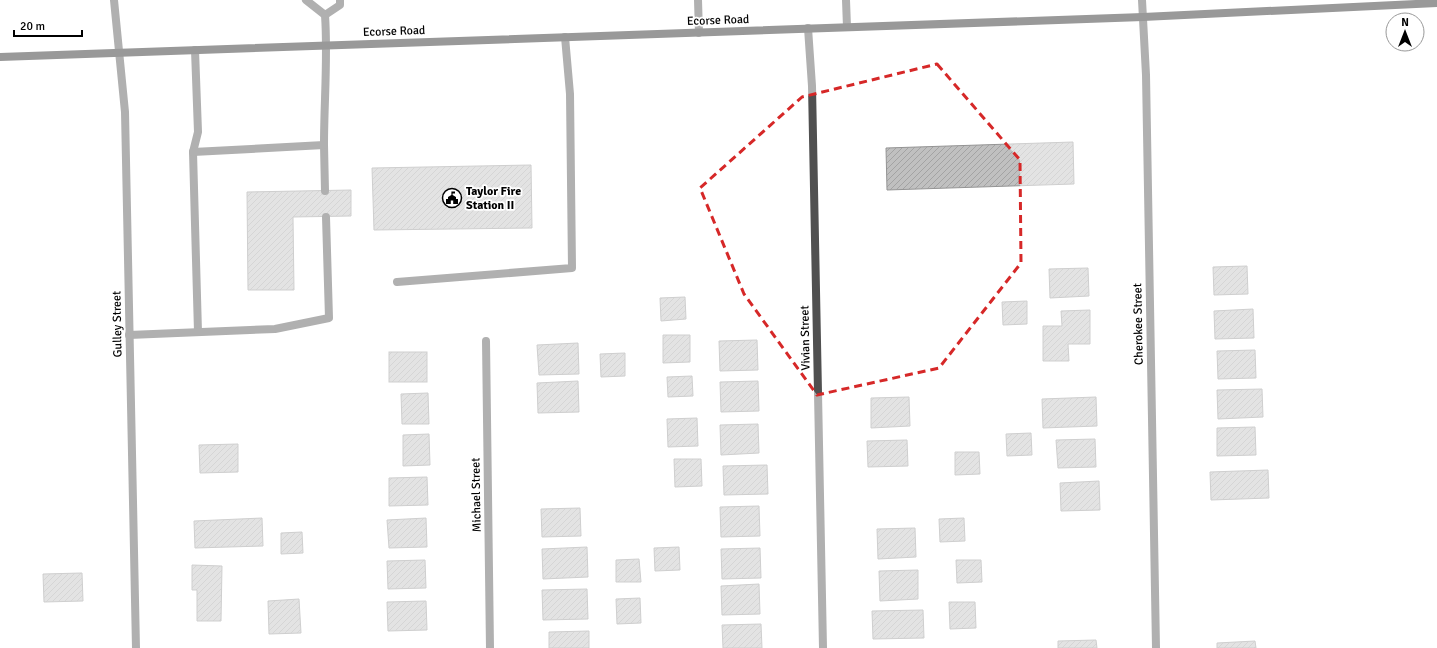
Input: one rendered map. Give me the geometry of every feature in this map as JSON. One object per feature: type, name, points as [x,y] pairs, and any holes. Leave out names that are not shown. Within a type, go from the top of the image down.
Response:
[{"type":"main road","name":"Ecorse Road","points":[[0,57],[1143,17],[1381,3],[1437,2]]},
{"type":"street","name":"Gulley Street","points":[[114,0],[125,112],[136,648]]},
{"type":"street","points":[[306,0],[325,15],[327,46],[324,102],[325,191]]},
{"type":"street","points":[[325,15],[340,5],[340,0]]},
{"type":"street","points":[[698,0],[699,33]]},
{"type":"street","points":[[846,0],[847,27]]},
{"type":"street","name":"Cherokee Street","points":[[1142,0],[1146,75],[1156,648]]},
{"type":"street","name":"Vivian Street","points":[[808,28],[812,86],[823,648]]},
{"type":"street","points":[[397,282],[572,268],[570,94],[565,37]]},
{"type":"street","points":[[195,50],[198,132],[193,152],[198,332]]},
{"type":"street","points":[[193,152],[324,145]]},
{"type":"street","points":[[129,335],[275,328],[329,318],[326,216]]},
{"type":"street","name":"Michael Street","points":[[486,341],[490,648]]},
{"type":"highlighted area","points":[[937,64],[1020,160],[1021,263],[939,368],[817,395],[744,294],[700,188],[802,97]]},
{"type":"building","points":[[1073,142],[1074,184],[887,190],[886,148]]},
{"type":"building","name":"Taylor Fire Station II","points":[[531,165],[532,228],[374,230],[372,168]]},
{"type":"building","points":[[351,190],[351,216],[293,217],[294,290],[248,290],[247,192]]},
{"type":"building","points":[[1247,266],[1248,294],[1214,295],[1213,267]]},
{"type":"building","points":[[1088,268],[1089,296],[1050,298],[1049,269]]},
{"type":"building","points":[[685,297],[686,319],[661,321],[660,298]]},
{"type":"building","points":[[1027,301],[1027,324],[1003,325],[1002,302]]},
{"type":"building","points":[[1253,309],[1254,338],[1215,339],[1214,311]]},
{"type":"building","points":[[1090,310],[1090,344],[1068,344],[1069,361],[1043,361],[1043,326],[1062,326],[1061,311]]},
{"type":"building","points":[[663,335],[690,335],[690,362],[663,363]]},
{"type":"building","points":[[757,340],[758,370],[720,371],[719,341]]},
{"type":"building","points":[[578,343],[579,374],[539,375],[537,345]]},
{"type":"building","points":[[1255,350],[1256,378],[1218,379],[1217,351]]},
{"type":"building","points":[[389,352],[427,352],[427,382],[389,382]]},
{"type":"building","points":[[625,353],[625,376],[601,377],[600,354]]},
{"type":"building","points":[[692,376],[693,396],[668,397],[667,377]]},
{"type":"building","points":[[578,381],[579,412],[538,413],[537,383]]},
{"type":"building","points":[[758,381],[759,411],[721,412],[720,382]]},
{"type":"building","points":[[1262,389],[1263,417],[1218,419],[1217,390]]},
{"type":"building","points":[[428,393],[429,424],[402,424],[401,394]]},
{"type":"building","points":[[909,397],[910,426],[871,428],[871,398]]},
{"type":"building","points":[[1096,397],[1097,426],[1043,428],[1042,399]]},
{"type":"building","points":[[697,418],[698,446],[668,447],[667,419]]},
{"type":"building","points":[[758,424],[759,453],[721,455],[720,425]]},
{"type":"building","points":[[1255,427],[1256,455],[1217,456],[1217,428]]},
{"type":"building","points":[[1031,433],[1032,455],[1007,456],[1006,434]]},
{"type":"building","points":[[429,434],[430,465],[403,466],[403,435]]},
{"type":"building","points":[[1095,439],[1096,467],[1058,468],[1056,440]]},
{"type":"building","points":[[907,440],[908,466],[868,467],[867,441]]},
{"type":"building","points":[[238,444],[238,472],[200,473],[199,445]]},
{"type":"building","points":[[955,452],[979,452],[980,474],[955,475]]},
{"type":"building","points":[[674,459],[701,459],[702,486],[675,487]]},
{"type":"building","points":[[767,465],[768,494],[724,495],[723,466]]},
{"type":"building","points":[[1268,470],[1269,498],[1211,500],[1210,472]]},
{"type":"building","points":[[427,477],[428,505],[389,506],[389,478]]},
{"type":"building","points":[[1099,481],[1100,510],[1061,511],[1060,483]]},
{"type":"building","points":[[759,506],[760,536],[721,537],[720,507]]},
{"type":"building","points":[[580,508],[581,536],[542,537],[541,509]]},
{"type":"building","points":[[262,518],[263,546],[195,548],[194,521]]},
{"type":"building","points":[[426,518],[427,547],[389,548],[387,520]]},
{"type":"building","points":[[964,518],[965,541],[940,542],[939,519]]},
{"type":"building","points":[[915,528],[916,557],[878,559],[877,529]]},
{"type":"building","points":[[302,532],[303,553],[281,554],[281,533]]},
{"type":"building","points":[[587,547],[588,577],[543,579],[542,549]]},
{"type":"building","points":[[679,547],[680,570],[655,571],[654,548]]},
{"type":"building","points":[[760,548],[761,578],[722,579],[721,549]]},
{"type":"building","points":[[639,559],[641,582],[616,582],[616,560]]},
{"type":"building","points":[[425,560],[426,588],[388,589],[387,561]]},
{"type":"building","points":[[956,560],[981,560],[982,582],[957,583]]},
{"type":"building","points":[[192,565],[222,566],[221,621],[197,621],[197,590],[192,590]]},
{"type":"building","points":[[918,570],[918,599],[880,601],[879,571]]},
{"type":"building","points":[[82,573],[83,601],[44,602],[43,574]]},
{"type":"building","points":[[759,584],[760,614],[722,615],[721,586]]},
{"type":"building","points":[[587,589],[588,619],[543,620],[542,590]]},
{"type":"building","points":[[640,598],[641,623],[617,624],[616,599]]},
{"type":"building","points":[[299,599],[301,633],[269,634],[268,601]]},
{"type":"building","points":[[426,601],[427,630],[388,631],[387,602]]},
{"type":"building","points":[[949,602],[975,602],[976,628],[950,629]]},
{"type":"building","points":[[923,610],[924,638],[873,639],[872,611]]},
{"type":"building","points":[[761,624],[762,648],[723,648],[722,625]]},
{"type":"building","points":[[589,631],[589,648],[549,648],[549,632]]},
{"type":"building","points":[[1096,640],[1097,648],[1058,648],[1058,641]]},
{"type":"building","points":[[1255,641],[1256,648],[1217,648],[1217,643]]},
{"type":"place","name":"Taylor Fire Station II","points":[[452,198]]}]
